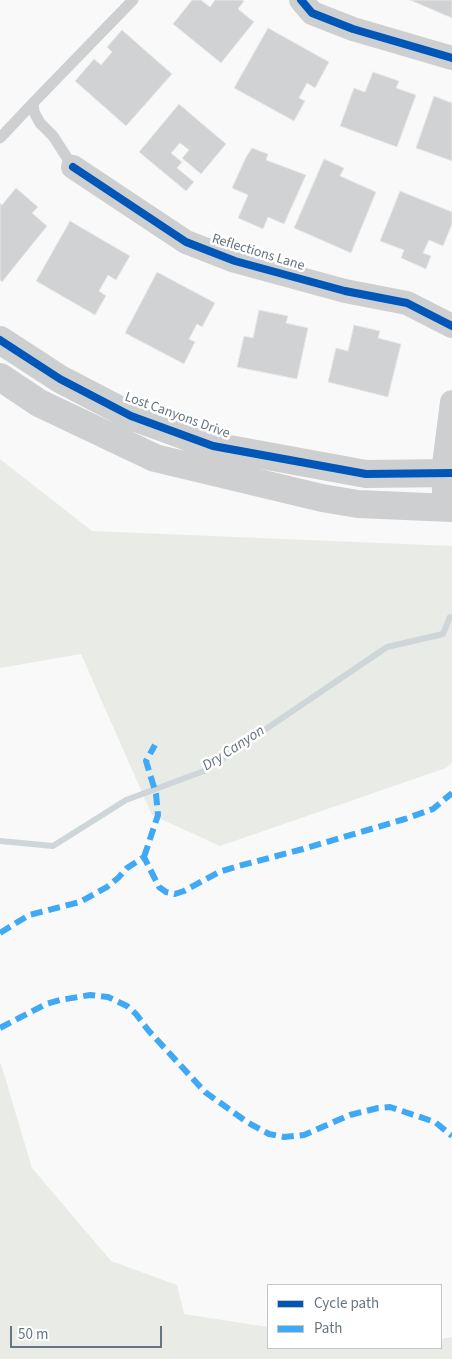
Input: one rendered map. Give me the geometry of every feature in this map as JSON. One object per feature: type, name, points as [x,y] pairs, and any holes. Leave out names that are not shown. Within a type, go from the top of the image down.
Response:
[{"type":"street","points":[[301,0],[312,12],[353,29],[452,58]]},
{"type":"street","name":"Reflections Lane","points":[[73,167],[186,242],[235,261],[345,291],[406,303],[452,326]]},
{"type":"street","name":"Lost Canyons Drive","points":[[0,340],[60,379],[131,416],[213,446],[366,474],[448,473]]},
{"type":"street","points":[[0,377],[39,403],[156,458],[322,498],[358,504],[449,508],[448,473],[452,402]]},
{"type":"lane","points":[[0,138],[133,0]]},
{"type":"lane","points":[[33,103],[34,112],[40,122],[53,136],[73,167]]},
{"type":"shaded area","points":[[0,459],[92,531],[452,546],[452,762],[446,768],[220,846],[152,815],[81,654],[0,668]]},
{"type":"shaded area","points":[[0,1064],[32,1168],[111,1261],[177,1285],[184,1314],[267,1327],[267,1349],[442,1349],[442,1339],[452,1337],[452,1359],[0,1359]]},
{"type":"building","points":[[192,0],[201,0],[210,7],[215,0],[242,0],[244,1],[238,9],[254,22],[221,63],[173,24]]},
{"type":"building","points":[[410,0],[452,0],[452,18]]},
{"type":"building","points":[[268,28],[329,62],[315,88],[307,83],[299,98],[305,101],[294,121],[234,88]]},
{"type":"building","points":[[122,30],[172,74],[126,126],[75,81],[94,59],[101,65],[112,52],[107,47]]},
{"type":"building","points":[[373,72],[399,81],[396,88],[416,95],[397,147],[340,126],[354,88],[365,92]]},
{"type":"building","points":[[434,96],[452,103],[452,161],[416,148]]},
{"type":"building","points":[[179,104],[226,144],[201,174],[182,158],[189,150],[180,143],[171,153],[182,162],[177,168],[194,182],[186,191],[139,152]]},
{"type":"building","points":[[252,148],[268,154],[266,160],[306,175],[284,224],[268,217],[263,229],[238,218],[248,195],[232,188]]},
{"type":"building","points":[[324,159],[344,168],[340,176],[376,192],[351,253],[294,228]]},
{"type":"building","points":[[16,188],[38,207],[32,213],[47,226],[2,282],[0,280],[0,203],[2,205]]},
{"type":"building","points":[[400,191],[452,212],[452,224],[443,246],[429,240],[423,253],[431,256],[426,269],[401,258],[404,250],[380,241]]},
{"type":"building","points":[[70,221],[130,256],[116,280],[108,275],[99,291],[106,296],[95,315],[36,281]]},
{"type":"building","points":[[157,272],[215,303],[202,327],[197,324],[189,339],[195,342],[184,364],[125,333]]},
{"type":"building","points":[[259,310],[288,316],[286,323],[308,328],[297,379],[237,367],[244,336],[253,338]]},
{"type":"building","points":[[354,325],[380,331],[378,338],[401,344],[388,397],[328,382],[336,348],[348,351]]},
{"type":"waterway","name":"Dry Canyon","points":[[0,841],[53,846],[126,800],[204,771],[387,647],[443,634],[450,617]]},
{"type":"marked path","points":[[144,857],[158,815],[156,794],[146,761],[155,745]]},
{"type":"marked path","points":[[0,933],[29,915],[80,902],[107,887],[127,868],[144,857],[159,887],[166,892],[175,894],[219,872],[405,819],[433,809],[452,793]]},
{"type":"marked path","points":[[0,1028],[46,1004],[90,995],[108,997],[127,1006],[136,1014],[148,1030],[205,1092],[247,1122],[269,1134],[284,1137],[304,1135],[350,1115],[390,1107],[435,1122],[452,1136]]},
{"type":"cycle path","points":[[301,0],[312,13],[353,29],[452,58]]},
{"type":"cycle path","points":[[73,167],[186,242],[235,261],[345,291],[407,303],[452,326]]},
{"type":"cycle path","points":[[0,340],[60,379],[131,416],[213,446],[366,474],[452,473]]}]
